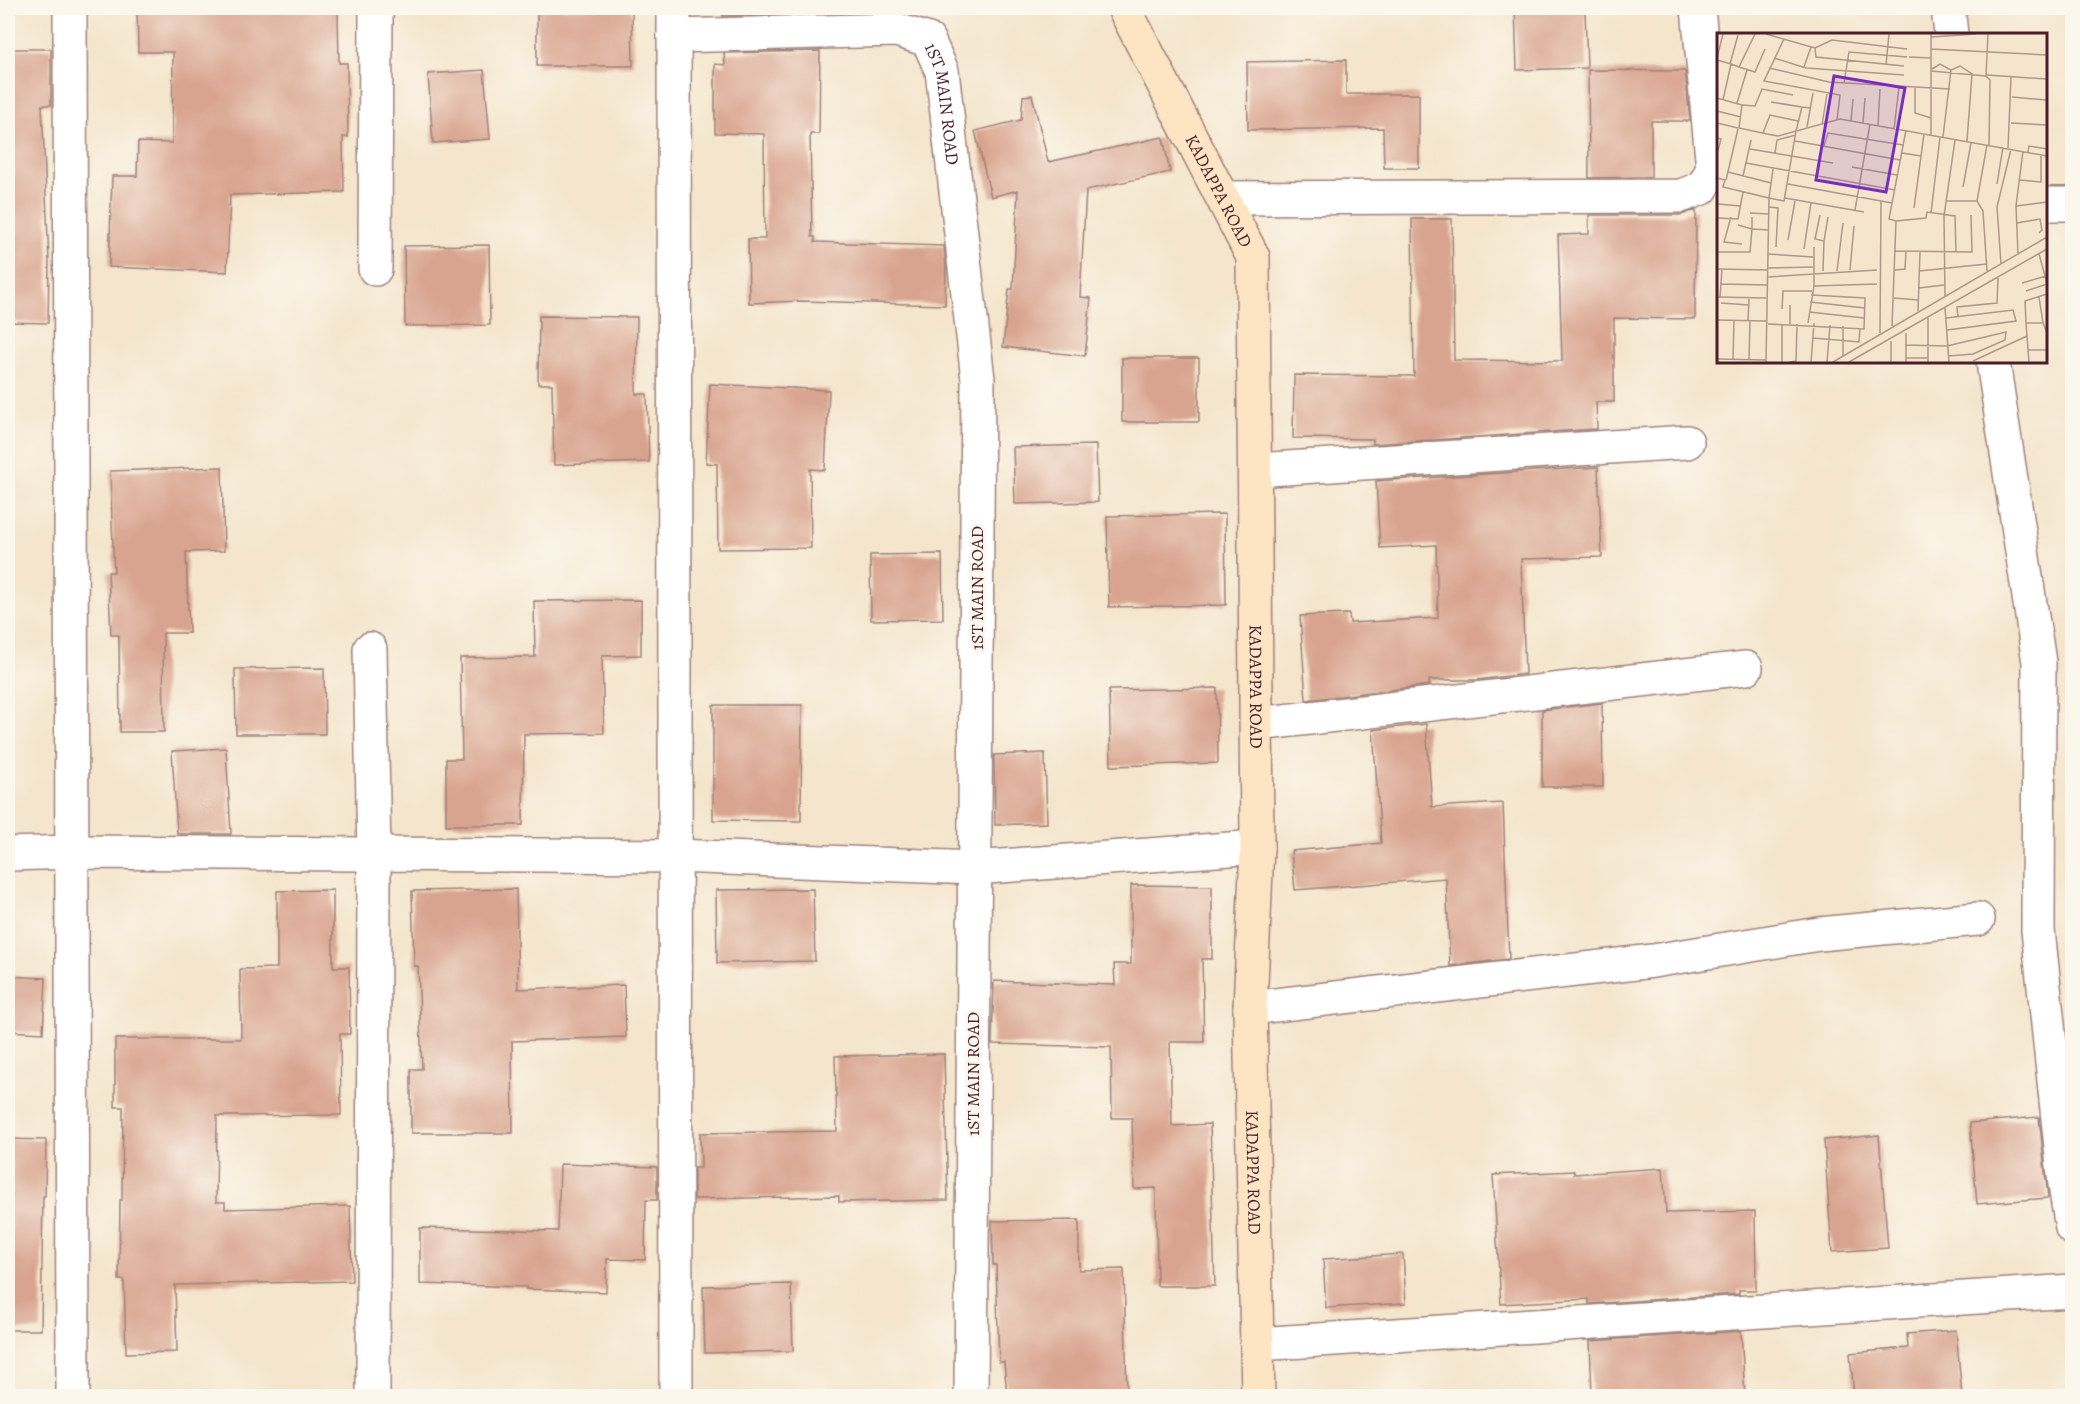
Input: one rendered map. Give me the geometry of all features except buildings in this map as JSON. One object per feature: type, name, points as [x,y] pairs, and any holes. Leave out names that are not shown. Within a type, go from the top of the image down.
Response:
[{"type":"main road","name":"KADAPPA ROAD","points":[[1124,8],[1253,257],[1257,847],[1250,1008],[1258,1396]]},
{"type":"street","points":[[70,8],[73,1396]]},
{"type":"street","points":[[375,269],[376,8]]},
{"type":"street","points":[[1223,198],[1681,196],[1702,188],[1713,169],[1698,8]]},
{"type":"street","points":[[1948,8],[1951,33]]},
{"type":"street","points":[[674,22],[676,1396]]},
{"type":"street","name":"1ST MAIN ROAD","points":[[674,22],[897,30],[928,40],[942,71],[978,379],[971,1396]]},
{"type":"street","points":[[2047,204],[2073,204]]},
{"type":"street","points":[[1993,363],[2038,663],[2038,930],[2065,1185],[2073,1228]]},
{"type":"street","points":[[1255,470],[1687,442]]},
{"type":"street","points":[[370,649],[374,855],[372,1396]]},
{"type":"street","points":[[1257,724],[1746,668]]},
{"type":"street","points":[[8,854],[73,852],[676,856],[974,868],[1257,847]]},
{"type":"street","points":[[1250,1008],[1653,961],[1819,934],[1978,920]]},
{"type":"street","points":[[1257,1344],[2073,1291]]}]
